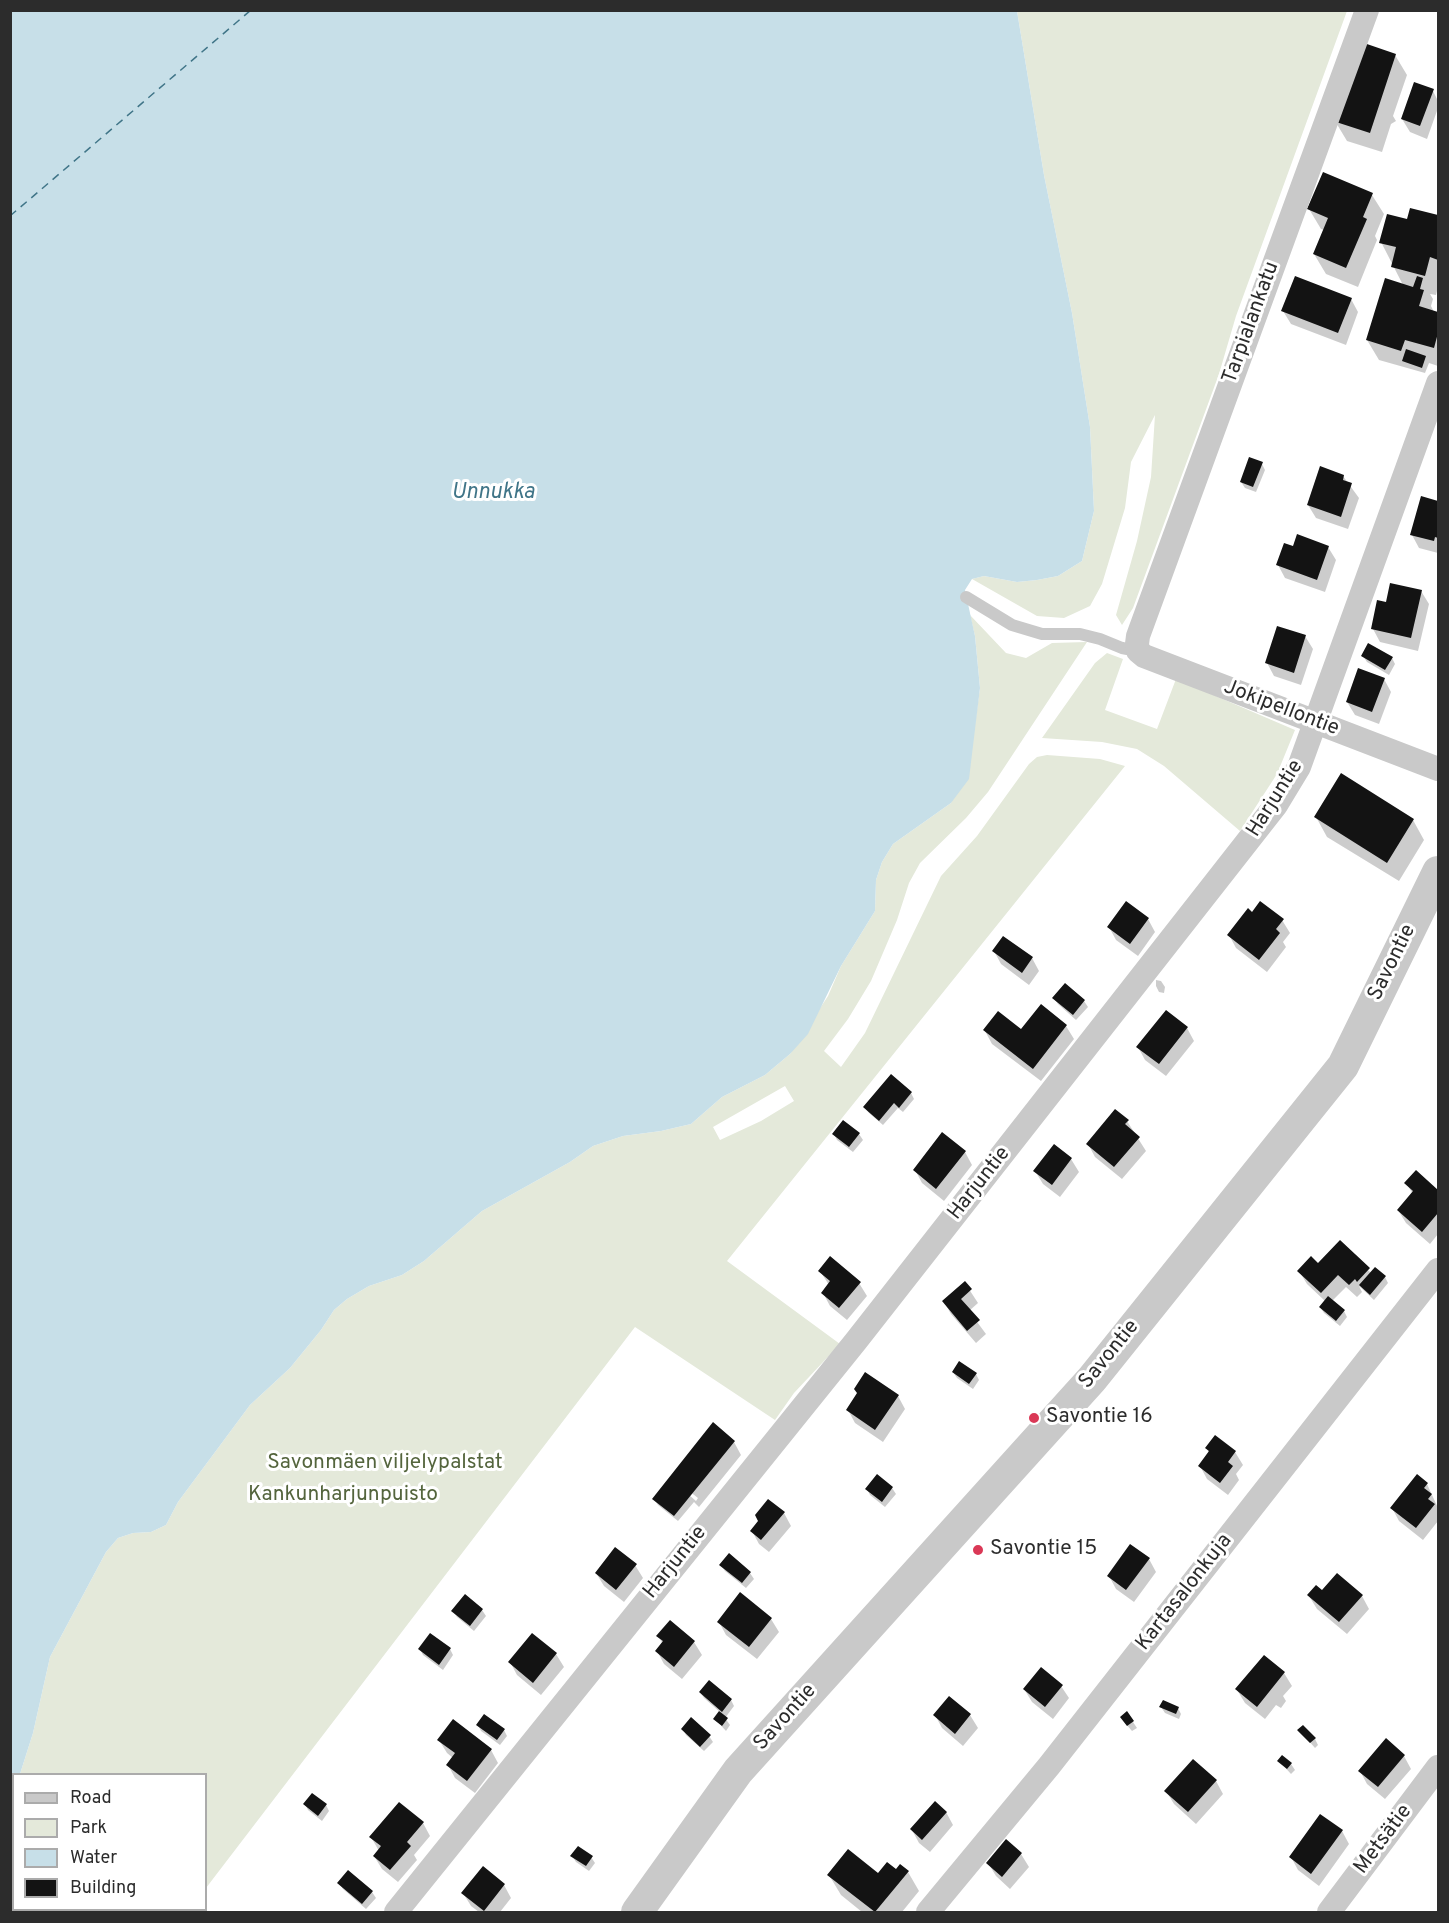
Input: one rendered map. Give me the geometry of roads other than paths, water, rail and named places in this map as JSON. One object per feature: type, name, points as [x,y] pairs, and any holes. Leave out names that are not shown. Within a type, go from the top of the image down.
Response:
[{"type":"street","name":"Tarpialankatu","points":[[1138,643],[1367,10]]},
{"type":"street","name":"Harjuntie","points":[[396,1912],[856,1341],[1276,805],[1299,767],[1438,383]]},
{"type":"street","name":"Jokipellontie","points":[[1138,643],[1144,656],[1438,769]]},
{"type":"street","name":"Savontie","points":[[637,1912],[738,1771],[1092,1379],[1343,1066],[1438,872]]},
{"type":"street","name":"Kartasalonkuja","points":[[928,1912],[1049,1766],[1438,1270]]},
{"type":"street","name":"Metsätie","points":[[1329,1912],[1438,1767]]},
{"type":"lane","points":[[966,597],[1012,625],[1042,634],[1080,634],[1122,648],[1138,643]]},
{"type":"water","name":"Unnukka","points":[[11,11],[1017,11],[1044,175],[1072,313],[1090,427],[1094,511],[1082,561],[1058,576],[1017,582],[984,576],[972,579],[965,590],[975,636],[980,688],[969,779],[951,803],[893,844],[882,862],[876,880],[875,911],[841,966],[808,1034],[790,1054],[765,1075],[722,1097],[691,1124],[623,1136],[593,1146],[570,1162],[482,1211],[424,1261],[402,1275],[369,1286],[347,1299],[334,1310],[290,1368],[250,1405],[178,1502],[166,1525],[151,1532],[133,1533],[118,1538],[106,1552],[50,1657],[33,1733],[20,1773],[12,1773],[11,1881]]},
{"type":"place","name":"Savontie 16","points":[[1034,1418]]},
{"type":"place","name":"Savontie 15","points":[[978,1550]]},
{"type":"park label","name":"Savonmäen viljelypalstat","points":[[385,1464]]},
{"type":"park label","name":"Kankunharjunpuisto","points":[[343,1496]]}]
